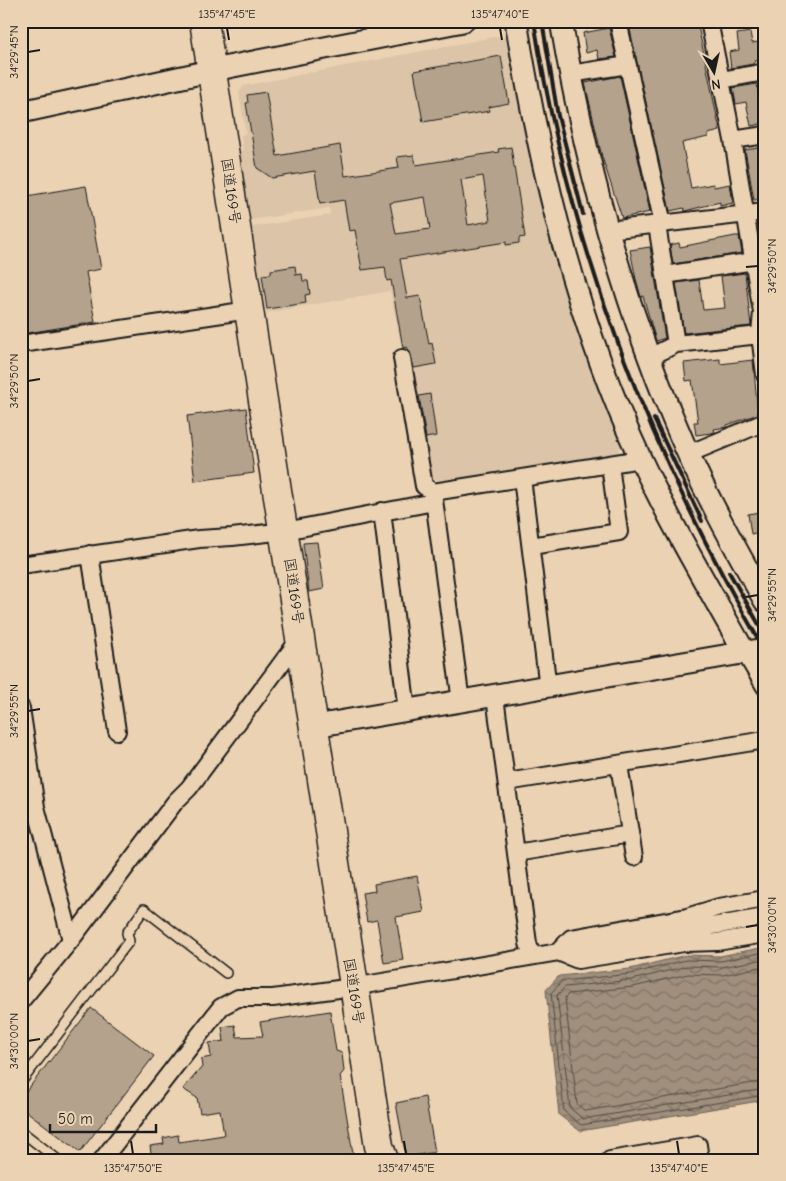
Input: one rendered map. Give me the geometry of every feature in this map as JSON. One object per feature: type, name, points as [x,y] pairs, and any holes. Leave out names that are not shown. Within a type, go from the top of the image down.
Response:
[{"type":"highway","name":"国道169号","points":[[204,21],[285,531],[380,1155]]},
{"type":"street","points":[[21,112],[213,70],[463,21]]},
{"type":"street","points":[[516,21],[529,102],[563,249],[613,393],[641,459],[674,525],[755,651],[765,688]]},
{"type":"street","points":[[561,21],[576,107],[608,230],[631,306],[688,454],[765,601]]},
{"type":"street","points":[[618,21],[660,224],[665,275],[676,344]]},
{"type":"street","points":[[709,21],[733,140],[762,312],[760,335],[765,375]]},
{"type":"street","points":[[570,74],[628,65]]},
{"type":"street","points":[[721,80],[765,72]]},
{"type":"street","points":[[733,140],[765,135]]},
{"type":"street","points":[[608,230],[765,212]]},
{"type":"street","points":[[665,275],[754,262]]},
{"type":"street","points":[[21,344],[249,310]]},
{"type":"street","points":[[650,357],[676,344],[760,335]]},
{"type":"street","points":[[402,358],[424,486],[433,497],[461,702]]},
{"type":"street","points":[[688,454],[765,422]]},
{"type":"street","points":[[21,565],[199,538],[232,537],[285,531],[382,511],[433,497],[522,478],[641,459]]},
{"type":"street","points":[[531,546],[619,532],[610,465]]},
{"type":"street","points":[[522,478],[548,688]]},
{"type":"street","points":[[382,511],[407,711]]},
{"type":"street","points":[[90,554],[117,731]]},
{"type":"street","points":[[21,1001],[175,802],[189,788],[301,637]]},
{"type":"street","points":[[315,726],[496,697],[755,651]]},
{"type":"street","points":[[496,697],[528,943],[532,956]]},
{"type":"street","points":[[21,708],[36,807],[70,940]]},
{"type":"street","points":[[507,782],[765,740]]},
{"type":"street","points":[[619,765],[634,858]]},
{"type":"street","points":[[516,853],[630,834]]},
{"type":"street","points":[[558,952],[571,938],[688,917],[719,907],[765,899]]},
{"type":"street","points":[[102,1160],[221,1007],[238,998],[273,998],[353,987],[765,917]]},
{"type":"street","points":[[558,952],[578,960],[765,934]]},
{"type":"street","points":[[610,1160],[698,1145],[700,1160]]},
{"type":"lane","points":[[21,1082],[129,941],[127,934],[144,909],[226,972]]},
{"type":"lane","points":[[21,1131],[58,1160]]},
{"type":"shaded area","points":[[499,36],[507,39],[519,109],[553,255],[600,396],[621,444],[616,457],[462,481],[461,477],[437,480],[428,474],[390,291],[265,313],[252,227],[330,215],[329,208],[250,220],[240,151],[243,150],[241,135],[246,133],[239,93],[243,86]]},
{"type":"water","points":[[765,947],[765,1100],[580,1131],[559,1115],[546,990],[559,976],[630,969],[686,955],[720,956]]},
{"type":"building","points":[[628,21],[697,21],[720,131],[708,134],[708,137],[682,143],[691,188],[713,184],[714,187],[730,184],[733,203],[720,206],[720,202],[685,211],[684,208],[670,211]]},
{"type":"building","points":[[609,28],[616,57],[599,59],[597,50],[586,53],[583,33]]},
{"type":"building","points":[[750,32],[752,43],[765,41],[765,59],[755,61],[753,64],[731,68],[729,52],[739,50],[737,34]]},
{"type":"building","points":[[501,56],[509,103],[489,107],[490,111],[423,122],[414,71]]},
{"type":"building","points":[[620,76],[650,212],[622,218],[602,157],[585,83]]},
{"type":"building","points":[[757,84],[761,108],[765,108],[765,123],[751,126],[746,102],[736,104],[733,88]]},
{"type":"building","points":[[266,92],[277,156],[340,145],[345,176],[399,168],[397,157],[414,155],[416,165],[499,152],[498,149],[511,147],[525,237],[519,238],[519,243],[506,245],[506,242],[400,259],[407,298],[420,296],[429,344],[432,343],[436,364],[414,368],[410,352],[407,347],[403,348],[391,280],[387,281],[385,267],[362,270],[355,230],[349,231],[344,200],[320,204],[315,171],[272,178],[257,168],[246,103],[248,103],[247,95]],"holes":[[[483,176],[490,221],[468,225],[461,180]],[[425,197],[430,229],[396,234],[390,203]]]},
{"type":"building","points":[[765,147],[765,199],[754,200],[745,150]]},
{"type":"building","points":[[86,186],[101,269],[86,272],[95,322],[21,334],[21,197]]},
{"type":"building","points":[[739,236],[742,253],[673,264],[670,245],[679,243],[680,247]]},
{"type":"building","points":[[650,247],[665,338],[656,341],[643,296],[641,297],[630,250]]},
{"type":"building","points":[[295,266],[296,275],[302,274],[303,281],[308,281],[310,294],[305,295],[306,303],[267,309],[262,275],[271,274],[271,270]]},
{"type":"building","points":[[745,273],[751,326],[684,333],[676,283],[699,280],[703,310],[725,308],[721,276]]},
{"type":"building","points":[[720,359],[720,364],[753,360],[758,414],[727,425],[727,427],[714,429],[715,432],[696,435],[694,422],[698,422],[692,380],[686,381],[684,363]]},
{"type":"building","points":[[430,394],[436,436],[426,438],[419,396]]},
{"type":"building","points":[[246,408],[254,473],[195,481],[187,416]]},
{"type":"building","points":[[765,511],[765,531],[751,534],[748,514]]},
{"type":"building","points":[[317,542],[324,589],[309,592],[303,543]]},
{"type":"building","points":[[417,876],[424,912],[396,917],[403,960],[384,963],[377,920],[367,922],[362,893],[375,891],[374,884]]},
{"type":"building","points":[[91,1008],[154,1056],[80,1152],[21,1107],[21,1098]]},
{"type":"building","points":[[330,1011],[336,1051],[342,1053],[344,1071],[340,1076],[354,1160],[152,1160],[150,1146],[164,1144],[163,1138],[178,1135],[179,1142],[224,1135],[220,1110],[200,1113],[197,1098],[183,1089],[202,1067],[201,1059],[211,1057],[209,1043],[224,1041],[222,1027],[235,1025],[237,1037],[263,1036],[260,1022]]},
{"type":"building","points":[[425,1097],[435,1152],[406,1157],[396,1103]]},
{"type":"railway","points":[[534,21],[550,105],[569,188],[592,268],[620,347],[650,424],[685,501],[723,576],[765,651]]},
{"type":"railway","points":[[542,21],[558,116],[583,214]]},
{"type":"railway","points":[[654,419],[702,521]]},
{"type":"railway","points":[[729,572],[765,635]]}]
